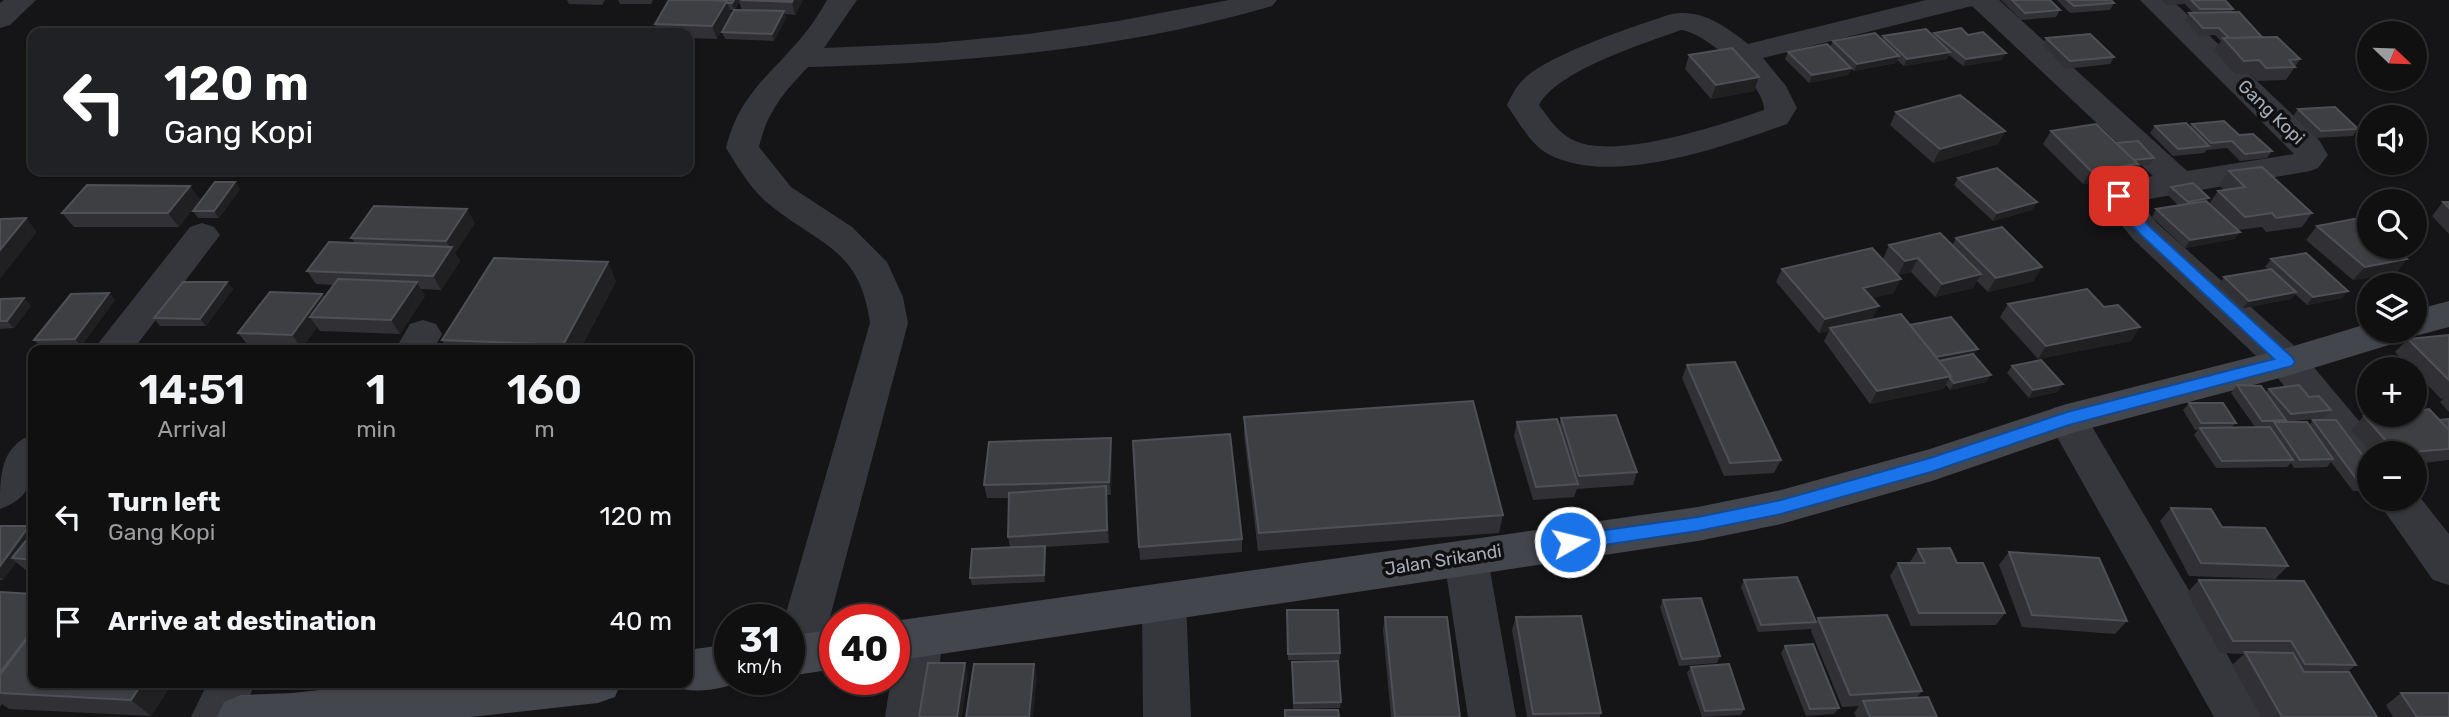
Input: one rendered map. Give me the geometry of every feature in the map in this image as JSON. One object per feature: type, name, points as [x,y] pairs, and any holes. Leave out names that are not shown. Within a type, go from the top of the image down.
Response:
[{"type":"street","points":[[0,19],[21,0]]},
{"type":"street","points":[[807,654],[889,323],[885,297],[874,271],[840,235],[779,195],[742,148],[747,123],[769,87],[822,32],[842,0]]},
{"type":"street","points":[[799,58],[863,57],[1051,41],[1116,32],[1262,0]]},
{"type":"street","points":[[1740,54],[1961,0]]},
{"type":"street","points":[[1982,0],[2178,181]]},
{"type":"street","name":"Gang Kopi","points":[[2155,0],[2307,147],[2311,155],[2298,164],[2122,192],[2120,202],[2145,231],[2287,362]]},
{"type":"street","points":[[1678,21],[1705,27],[1740,54],[1779,97],[1781,108],[1776,117],[1691,143],[1610,157],[1578,155],[1559,147],[1539,128],[1523,105],[1533,87],[1547,76],[1614,44],[1678,21]]},
{"type":"street","points":[[116,345],[202,235]]},
{"type":"street","points":[[2427,320],[2449,314]]},
{"type":"street","name":"Jalan Srikandi","points":[[910,639],[1698,524],[1781,507],[1931,465],[2067,419],[2287,362],[2357,341]]},
{"type":"street","points":[[2287,362],[2357,447]]},
{"type":"street","points":[[2067,419],[2240,717]]},
{"type":"street","points":[[0,492],[28,456]]},
{"type":"street","points":[[2406,511],[2449,567]]},
{"type":"street","points":[[1466,559],[1492,717]]},
{"type":"street","points":[[1164,603],[1167,717]]},
{"type":"street","points":[[693,670],[714,667]]},
{"type":"street","points":[[215,717],[230,688]]},
{"type":"street","points":[[241,717],[292,715],[542,688]]},
{"type":"street","points":[[908,695],[909,717]]},
{"type":"building","points":[[669,0],[727,1],[712,26],[655,24]]},
{"type":"building","points":[[741,0],[793,0],[792,2]]},
{"type":"building","points":[[2012,0],[2050,0],[2060,10],[2025,13]]},
{"type":"building","points":[[2067,0],[2111,0],[2114,3],[2074,6]]},
{"type":"building","points":[[2191,0],[2225,0],[2233,9],[2200,9]]},
{"type":"building","points":[[734,10],[784,11],[772,34],[722,32]]},
{"type":"building","points":[[2239,12],[2262,37],[2229,38],[2219,28],[2203,28],[2189,13]]},
{"type":"building","points":[[1961,28],[1968,35],[1983,32],[2006,53],[1966,59],[1934,33]]},
{"type":"building","points":[[1926,29],[1950,52],[1907,59],[1883,36]]},
{"type":"building","points":[[1875,33],[1899,56],[1857,64],[1833,41]]},
{"type":"building","points":[[2090,34],[2114,57],[2070,61],[2046,38]]},
{"type":"building","points":[[2277,37],[2300,59],[2289,60],[2295,67],[2266,68],[2259,60],[2244,61],[2223,38]]},
{"type":"building","points":[[1827,44],[1851,68],[1812,75],[1788,52]]},
{"type":"building","points":[[1732,48],[1759,77],[1716,85],[1689,55]]},
{"type":"building","points":[[1960,95],[2005,131],[1940,149],[1896,112]]},
{"type":"building","points":[[2335,107],[2357,129],[2321,131],[2298,109]]},
{"type":"building","points":[[2224,121],[2239,135],[2253,134],[2272,151],[2245,154],[2232,141],[2211,143],[2192,124]]},
{"type":"building","points":[[2186,123],[2209,146],[2178,149],[2155,126]]},
{"type":"building","points":[[2096,124],[2138,164],[2091,171],[2051,131]]},
{"type":"building","points":[[2138,141],[2154,158],[2134,160],[2116,143]]},
{"type":"building","points":[[2262,167],[2312,213],[2276,218],[2272,213],[2245,217],[2218,191],[2245,187],[2229,171]]},
{"type":"building","points":[[1997,168],[2037,202],[1997,213],[1958,178]]},
{"type":"building","points":[[215,182],[235,182],[214,211],[193,211]]},
{"type":"building","points":[[2193,183],[2209,198],[2188,202],[2171,187]]},
{"type":"building","points":[[87,185],[190,186],[168,213],[62,213]]},
{"type":"building","points":[[2206,201],[2240,232],[2190,240],[2156,209]]},
{"type":"building","points":[[374,206],[467,209],[446,241],[351,238]]},
{"type":"building","points":[[26,218],[0,250],[0,219]]},
{"type":"building","points":[[2357,218],[2357,259],[2407,259],[2365,267],[2317,226]]},
{"type":"building","points":[[2002,227],[2042,267],[1996,278],[1956,238]]},
{"type":"building","points":[[1940,233],[1981,274],[1942,284],[1918,258],[1905,261],[1889,245]]},
{"type":"building","points":[[329,242],[452,247],[433,276],[307,271]]},
{"type":"building","points":[[1872,248],[1901,279],[1863,288],[1879,306],[1825,319],[1782,269]]},
{"type":"building","points":[[2306,253],[2348,291],[2313,297],[2271,259]]},
{"type":"building","points":[[494,258],[608,262],[563,345],[442,340]]},
{"type":"building","points":[[2271,269],[2296,292],[2249,301],[2224,277]]},
{"type":"building","points":[[338,279],[417,282],[391,320],[310,317]]},
{"type":"building","points":[[183,282],[227,282],[200,319],[154,318]]},
{"type":"building","points":[[2087,289],[2104,307],[2118,305],[2140,327],[2046,346],[2008,304]]},
{"type":"building","points":[[270,292],[322,294],[292,335],[238,333]]},
{"type":"building","points":[[109,293],[75,339],[34,340],[71,294]]},
{"type":"building","points":[[24,298],[7,321],[0,321],[0,299]]},
{"type":"building","points":[[1901,314],[1951,376],[1877,391],[1830,328]]},
{"type":"building","points":[[1951,317],[1978,349],[1936,357],[1910,325]]},
{"type":"building","points":[[2449,335],[2449,380],[2412,343],[2427,343],[2427,337]]},
{"type":"building","points":[[1973,354],[1991,375],[1954,383],[1939,361]]},
{"type":"building","points":[[2041,360],[2063,384],[2033,390],[2012,366]]},
{"type":"building","points":[[1735,362],[1781,460],[1730,463],[1687,365]]},
{"type":"building","points":[[2237,385],[2261,386],[2286,420],[2262,421]]},
{"type":"building","points":[[2299,385],[2309,397],[2319,396],[2331,410],[2291,414],[2269,389]]},
{"type":"building","points":[[1473,401],[1503,515],[1259,533],[1244,417]]},
{"type":"building","points":[[2189,403],[2223,403],[2236,423],[2201,423]]},
{"type":"building","points":[[2427,409],[2449,430],[2449,449],[2427,451],[2427,441],[2386,441],[2374,427],[2427,427]]},
{"type":"building","points":[[1616,415],[1637,472],[1579,476],[1561,418]]},
{"type":"building","points":[[1557,419],[1578,484],[1536,487],[1517,422]]},
{"type":"building","points":[[2449,419],[2449,430],[2439,420]]},
{"type":"building","points":[[2313,420],[2336,420],[2357,448],[2357,480]]},
{"type":"building","points":[[2274,422],[2307,422],[2333,459],[2300,460]]},
{"type":"building","points":[[2270,427],[2293,460],[2222,461],[2200,428]]},
{"type":"building","points":[[1230,434],[1242,539],[1139,547],[1133,441]]},
{"type":"building","points":[[1111,438],[1109,482],[984,485],[989,442]]},
{"type":"building","points":[[1106,486],[1107,530],[1008,537],[1009,493]]},
{"type":"building","points":[[2171,508],[2211,509],[2222,527],[2265,528],[2288,566],[2201,563]]},
{"type":"building","points":[[0,526],[28,526],[28,527],[0,566]]},
{"type":"building","points":[[28,538],[28,560],[12,558]]},
{"type":"building","points":[[1045,546],[1044,575],[970,578],[972,549]]},
{"type":"building","points":[[1950,548],[1957,563],[1983,563],[2005,613],[1919,613],[1898,563],[1925,563],[1918,549]]},
{"type":"building","points":[[2009,552],[2099,558],[2127,621],[2032,615]]},
{"type":"building","points":[[1797,577],[1816,622],[1761,625],[1744,580]]},
{"type":"building","points":[[2199,580],[2304,581],[2356,665],[2305,664],[2291,641],[2233,641]]},
{"type":"building","points":[[0,592],[28,594],[28,636],[0,673]]},
{"type":"building","points":[[1701,598],[1720,656],[1682,659],[1663,600]]},
{"type":"building","points":[[1287,610],[1338,610],[1340,653],[1288,654]]},
{"type":"building","points":[[1887,615],[1922,691],[1850,695],[1818,618]]},
{"type":"building","points":[[1581,616],[1601,713],[1533,714],[1516,617]]},
{"type":"building","points":[[1385,617],[1447,617],[1460,717],[1395,717]]},
{"type":"building","points":[[28,638],[28,688],[139,688],[131,700],[0,693],[0,675]]},
{"type":"building","points":[[1813,644],[1839,708],[1810,709],[1785,646]]},
{"type":"building","points":[[2245,652],[2293,653],[2304,672],[2349,672],[2377,717],[2282,717]]},
{"type":"building","points":[[1338,661],[1341,702],[1294,703],[1292,662]]},
{"type":"building","points":[[928,663],[965,663],[957,717],[919,717]]},
{"type":"building","points":[[974,664],[1034,664],[1029,717],[966,717]]},
{"type":"building","points":[[1729,664],[1744,709],[1705,711],[1691,667]]},
{"type":"building","points":[[2401,693],[2449,693],[2449,717],[2417,717]]},
{"type":"building","points":[[1928,697],[1937,717],[1870,717],[1863,701]]},
{"type":"building","points":[[1285,710],[1338,710],[1339,717],[1285,717]]},
{"type":"route","points":[[1570,542],[1698,524],[1781,507],[1931,465],[2067,419],[2287,362],[2145,231],[2120,202],[2119,196]]}]
